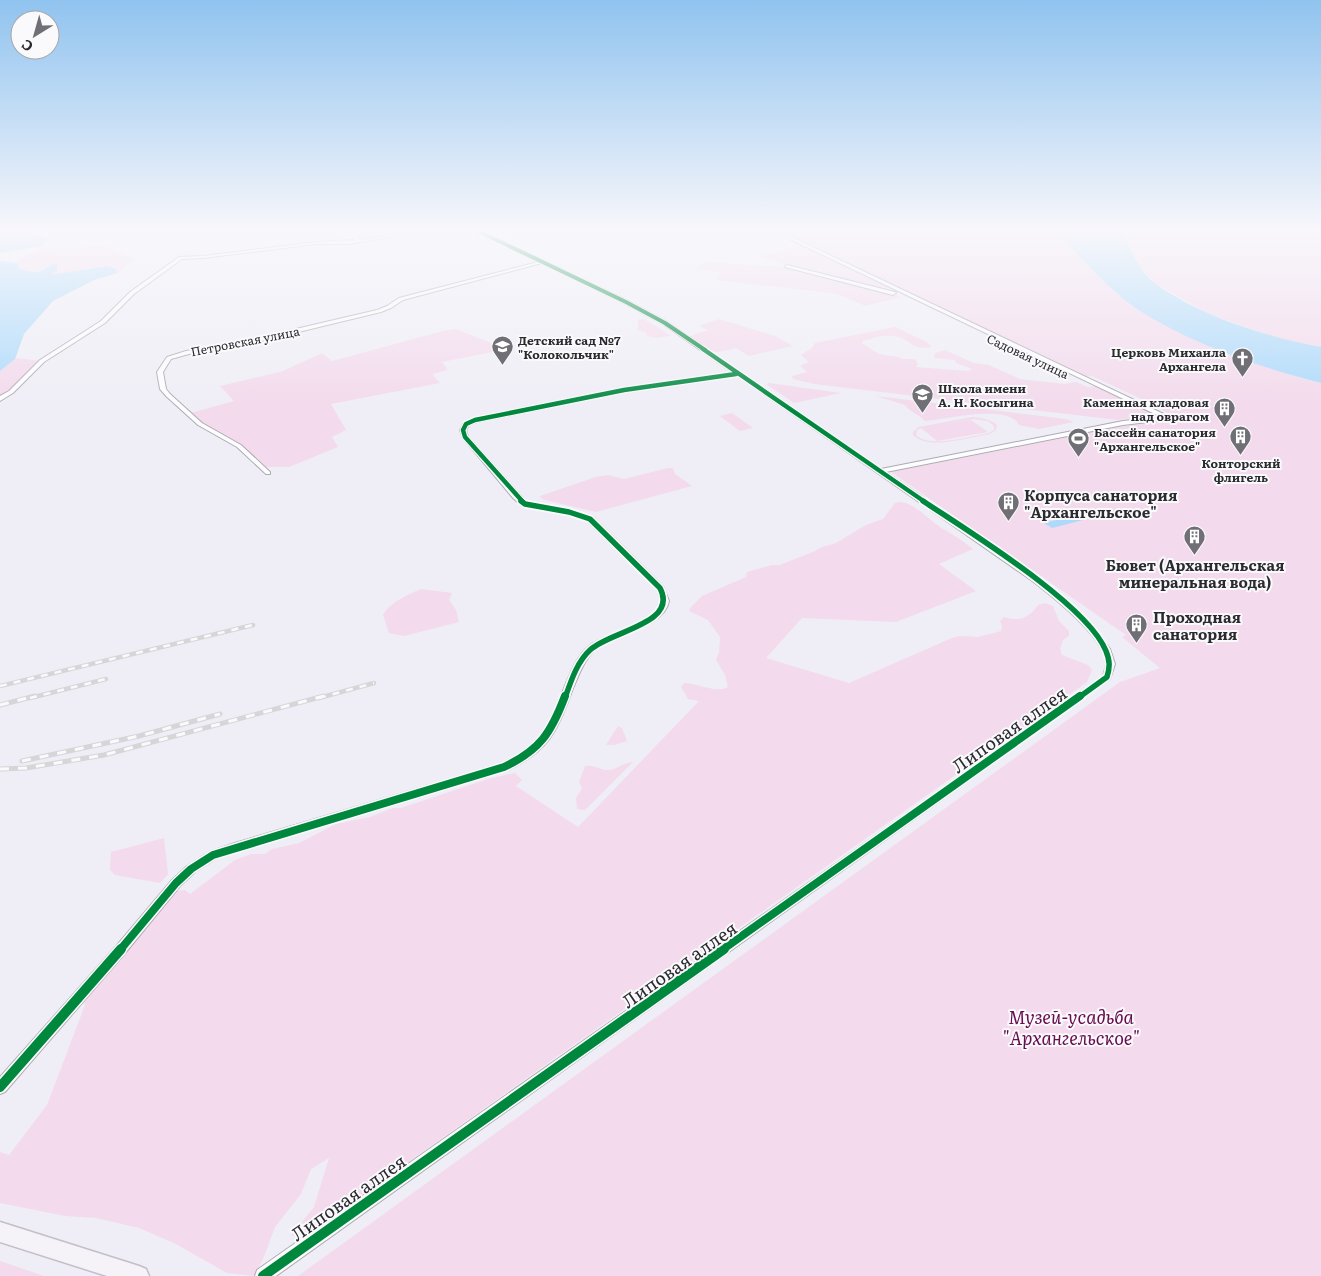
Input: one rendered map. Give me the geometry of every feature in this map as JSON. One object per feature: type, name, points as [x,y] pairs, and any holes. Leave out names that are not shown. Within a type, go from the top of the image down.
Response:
[{"type":"main road","points":[[0,1232],[139,1276]]},
{"type":"street","points":[[0,400],[11,392],[42,361],[102,322],[134,292]]},
{"type":"street","name":"Петровская улица","points":[[268,473],[239,446],[200,424],[163,389],[160,372],[169,358],[188,352],[249,342],[378,311],[401,299],[429,292]]},
{"type":"street","points":[[603,292],[651,315],[880,471],[1123,423],[1167,417],[904,292]]},
{"type":"street","name":"Садовая улица","points":[[890,292],[903,296],[1088,385],[1100,384]]},
{"type":"street","points":[[0,1087],[122,948],[168,891],[191,869],[213,854],[522,760],[547,738],[578,665],[585,655],[604,640],[646,621],[663,608],[664,595],[660,588],[597,524],[581,515],[525,504],[516,496],[466,437],[463,430],[466,424],[475,420],[549,404],[624,390],[736,374]]},
{"type":"street","name":"Липовая аллея","points":[[263,1276],[1107,677],[1110,673],[1108,657],[1092,629],[1075,612],[1024,570],[880,471]]},
{"type":"green space","points":[[816,292],[887,292],[902,297],[865,306],[837,294]]},
{"type":"green space","name":"Музей-усадьба \"Архангельское\"","points":[[895,292],[1118,292],[1140,311],[1183,334],[1297,377],[1321,383],[1321,1276],[298,1276],[1120,682],[1160,668],[1122,637],[1126,635],[891,472],[1119,427],[1165,421],[1188,423],[1189,419],[1183,416],[1177,418],[1161,410],[1163,409],[1092,376],[1077,378]]},
{"type":"green space","points":[[1169,292],[1321,292],[1321,347],[1276,338],[1209,314]]},
{"type":"green space","points":[[644,319],[670,336],[655,338],[647,336],[646,333],[638,330],[638,320]]},
{"type":"green space","points":[[719,319],[775,336],[793,346],[749,356],[736,348],[715,352],[710,351],[688,337],[708,330],[699,326]]},
{"type":"green space","points":[[895,327],[927,342],[932,347],[920,348],[895,336],[883,336],[863,341],[862,343],[882,354],[902,359],[915,359],[918,364],[916,367],[968,371],[972,369],[956,363],[955,360],[934,358],[935,353],[945,350],[974,363],[989,365],[1020,379],[1064,384],[1076,382],[1088,387],[1098,386],[1156,414],[1118,420],[814,384],[793,379],[792,376],[807,372],[800,366],[809,362],[801,355],[812,348],[815,343]]},
{"type":"green space","points":[[455,329],[507,349],[442,362],[448,370],[432,374],[440,383],[331,404],[346,430],[332,437],[338,447],[289,467],[266,467],[240,445],[205,425],[191,413],[234,401],[220,386],[283,371],[322,353],[332,361]]},
{"type":"green space","points":[[16,358],[41,361],[16,386],[0,397],[0,371]]},
{"type":"green space","points":[[766,384],[841,393],[794,403]]},
{"type":"green space","points":[[876,396],[1066,419],[1074,422],[1039,429],[1019,425],[1013,418],[990,414],[975,414],[925,421],[905,405]]},
{"type":"green space","points":[[732,413],[753,428],[740,431],[720,416]]},
{"type":"green space","points":[[973,417],[989,420],[997,425],[996,430],[990,434],[939,443],[920,440],[913,435],[913,432],[918,427]],"holes":[[[974,419],[988,421],[994,426],[994,430],[989,433],[961,439],[937,441],[988,432],[971,420],[940,425]],[[921,428],[937,441],[931,441],[916,435],[917,430]]]},
{"type":"green space","points":[[673,468],[675,474],[692,486],[596,512],[542,499],[540,496],[596,477],[608,475],[624,479]]},
{"type":"green space","points":[[899,502],[916,508],[973,549],[939,564],[976,591],[896,622],[802,618],[766,658],[849,683],[952,638],[959,636],[978,637],[1001,631],[1000,621],[1004,617],[1024,618],[1038,605],[1045,603],[1053,606],[1059,621],[1069,631],[1069,636],[1063,640],[1060,649],[1062,655],[1088,665],[1092,670],[1087,682],[309,1232],[291,1236],[314,1207],[329,1158],[311,1169],[301,1194],[275,1227],[263,1259],[254,1276],[227,1273],[174,1243],[139,1228],[96,1218],[65,1216],[0,1203],[0,1152],[9,1155],[47,1105],[85,1005],[83,998],[176,891],[185,890],[190,894],[235,860],[251,854],[265,854],[272,849],[299,843],[336,824],[370,817],[393,808],[401,808],[488,779],[515,773],[522,780],[516,786],[578,827],[699,701],[688,699],[681,687],[684,683],[712,689],[728,687],[725,675],[716,660],[719,652],[720,637],[708,620],[689,611],[690,608],[702,596],[746,577],[747,572],[772,565],[780,565],[836,543],[866,525],[883,519],[895,503]]},
{"type":"green space","points":[[421,589],[452,593],[449,600],[456,610],[459,622],[404,636],[389,633],[383,615],[400,599]]},
{"type":"green space","points":[[618,726],[622,728],[627,741],[606,745]]},
{"type":"green space","points":[[633,762],[585,810],[577,809],[576,798],[582,788],[579,782],[585,766],[609,770]]},
{"type":"green space","points":[[164,838],[168,874],[160,883],[115,875],[110,870],[111,852]]},
{"type":"green space","points":[[0,1261],[44,1276],[0,1276]]},
{"type":"water","points":[[0,292],[71,292],[53,301],[24,334],[15,359],[0,371]]},
{"type":"water","points":[[1115,292],[1167,292],[1195,307],[1236,324],[1278,337],[1321,347],[1321,383],[1228,354],[1182,334],[1140,311]]},
{"type":"water","points":[[1080,514],[1087,519],[1052,528],[1044,523]]},
{"type":"railway","points":[[0,686],[253,625]]},
{"type":"railway","points":[[30,698],[106,679]]},
{"type":"railway","points":[[319,698],[374,683]]},
{"type":"railway","points":[[0,705],[35,696]]},
{"type":"railway","points":[[0,769],[26,768],[104,755],[324,696]]},
{"type":"railway","points":[[22,761],[139,736],[220,714]]},
{"type":"cycle path","points":[[263,1276],[1107,677],[1110,664],[1106,649],[1095,634],[1065,603],[1024,570],[665,323],[604,292]]},
{"type":"cycle path","points":[[0,1087],[122,948],[176,883],[191,869],[213,855],[239,846],[504,767],[520,760],[532,751],[549,732],[578,667],[588,651],[599,643],[649,620],[662,609],[664,598],[660,588],[590,519],[569,512],[525,504],[516,496],[465,437],[463,430],[466,424],[475,420],[624,390],[736,374]]},
{"type":"place","name":"Детский сад №7 \"Колокольчик\"","points":[[502,366]]},
{"type":"place","name":"Церковь Михаила Архангела","points":[[1242,378]]},
{"type":"place","name":"Школа имени А. Н. Косыгина","points":[[922,414]]},
{"type":"place","name":"Каменная кладовая над оврагом","points":[[1225,428]]},
{"type":"place","name":"Конторский флигель","points":[[1241,455]]},
{"type":"place","name":"Бассейн санатория \"Архангельское\"","points":[[1078,458]]},
{"type":"place","name":"Корпуса санатория \"Архангельское\"","points":[[1008,522]]},
{"type":"place","name":"Бювет (Архангельская минеральная вода)","points":[[1195,555]]},
{"type":"place","name":"Проходная санатория","points":[[1137,644]]}]
